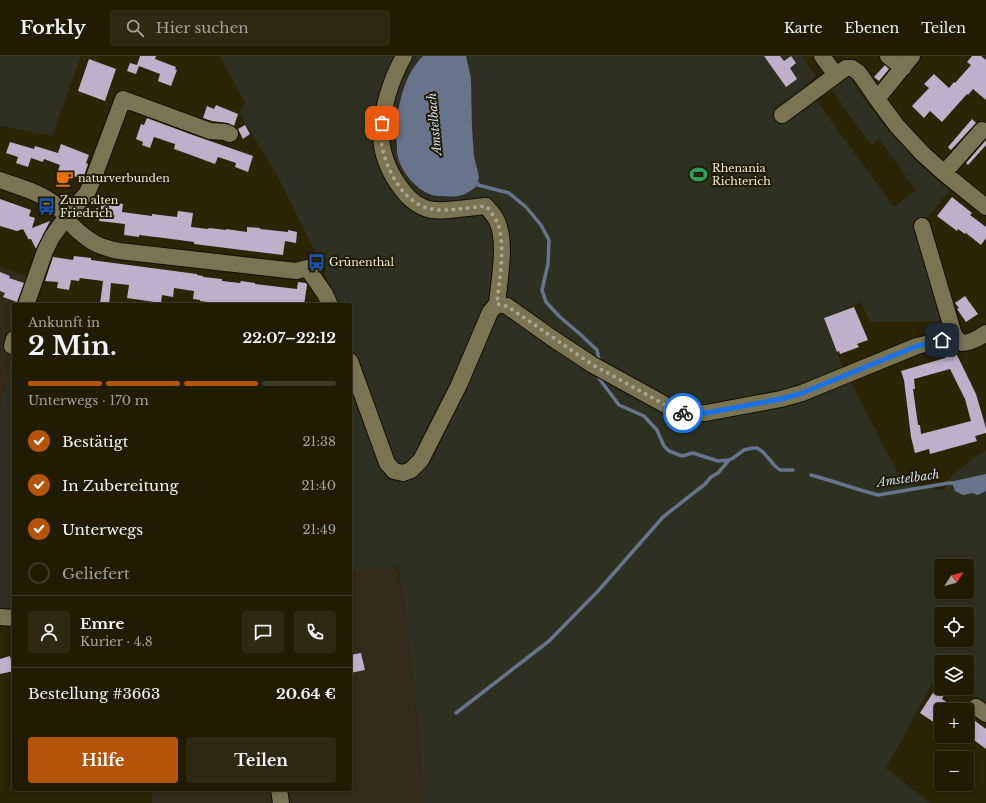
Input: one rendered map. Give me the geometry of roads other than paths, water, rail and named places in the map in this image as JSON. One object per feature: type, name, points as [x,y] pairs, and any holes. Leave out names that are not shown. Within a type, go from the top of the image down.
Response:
[{"type":"street","points":[[352,367],[386,462],[394,471],[403,473],[411,470],[421,460],[433,437],[459,385],[490,312],[497,304],[502,249],[500,229],[493,214],[486,206],[445,210],[426,208],[409,199],[388,169],[381,136],[384,110],[391,85],[404,56]]},
{"type":"street","points":[[822,56],[836,75]]},
{"type":"street","points":[[876,99],[907,62],[888,56]]},
{"type":"street","points":[[782,115],[846,68],[852,68],[859,73],[876,99],[897,126],[922,153],[986,207]]},
{"type":"street","points":[[27,303],[45,251],[52,237],[70,209],[87,193],[123,100],[210,131],[225,132],[230,134]]},
{"type":"street","points":[[944,173],[982,130]]},
{"type":"street","points":[[0,180],[31,190],[43,196],[57,206],[72,225],[82,234],[99,246],[118,252],[296,271],[307,268],[325,294],[329,303]]},
{"type":"street","points":[[922,226],[954,334],[961,342],[968,343],[984,340]]},
{"type":"street","points":[[497,304],[507,306],[593,365],[671,408],[684,413],[706,413],[781,399],[802,393],[910,349],[950,338],[954,334]]},
{"type":"street","points":[[0,617],[12,618]]},
{"type":"street","points":[[279,791],[281,803]]},
{"type":"water","points":[[423,56],[466,56],[471,78],[474,156],[479,177],[478,182],[480,183],[463,195],[450,197],[434,196],[419,188],[405,173],[397,153],[396,137],[398,112],[404,87],[415,65]]},
{"type":"water","points":[[986,474],[986,491],[978,495],[972,493],[963,495],[955,491],[952,483],[954,481]]},
{"type":"waterway","name":"Amstelbach","points":[[475,182],[478,185],[509,193],[526,207],[541,225],[549,240],[548,264],[542,290],[546,302],[560,317],[597,350],[599,364]]},
{"type":"waterway","name":"Amstelbach","points":[[598,372],[598,377],[619,405],[644,416],[657,430],[664,446],[669,451],[682,456],[693,453],[718,461],[729,460],[744,450],[757,448],[763,452],[780,470],[793,470]]},
{"type":"waterway","points":[[456,713],[549,641],[599,590],[663,517],[705,484],[711,477],[718,473],[729,460]]},
{"type":"waterway","name":"Amstelbach","points":[[811,475],[878,495],[956,483]]},
{"type":"place","name":"Rhenania Richterich","points":[[699,174]]},
{"type":"place","name":"naturverbunden","points":[[65,178]]},
{"type":"place","name":"Zum alten Friedrich","points":[[47,206]]},
{"type":"place","name":"Grünenthal","points":[[316,262]]}]
